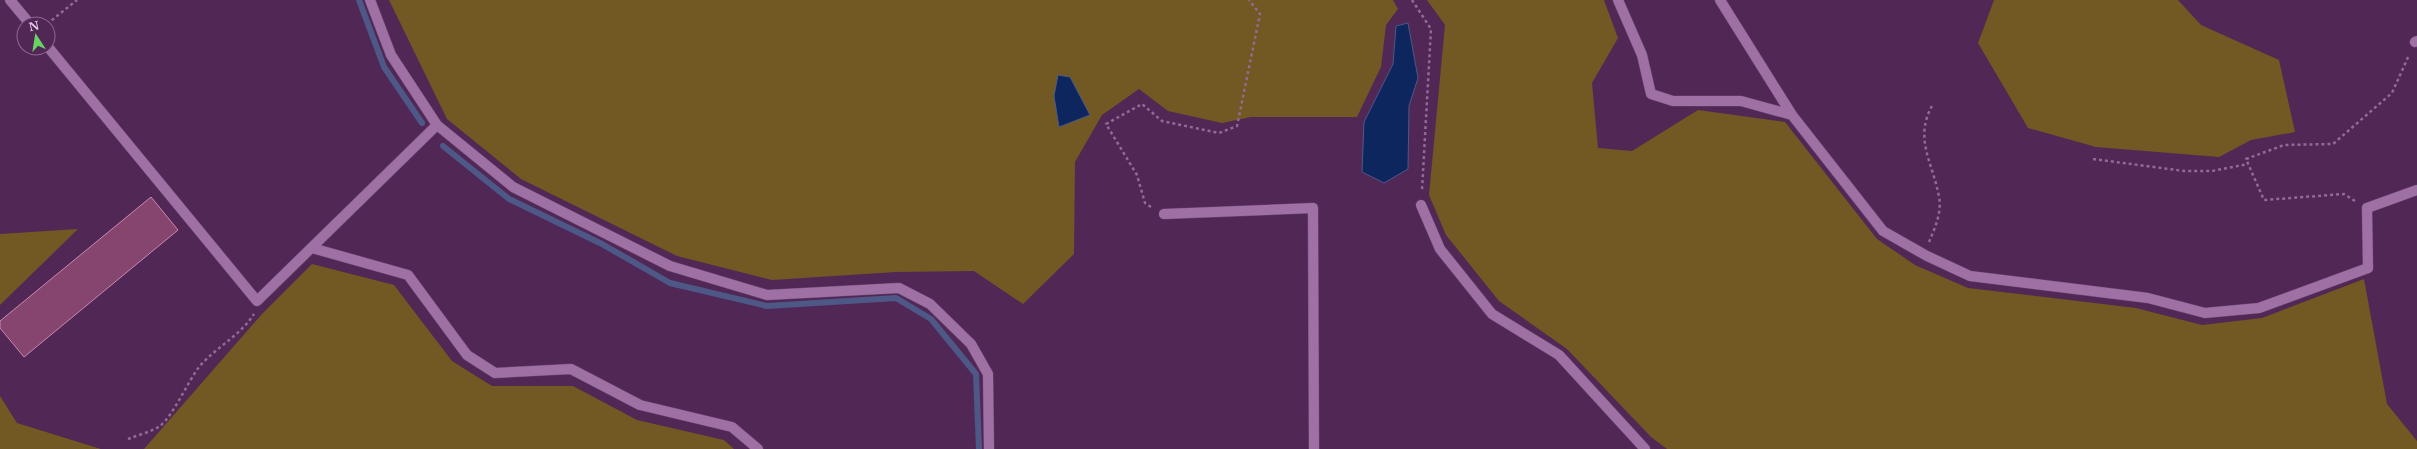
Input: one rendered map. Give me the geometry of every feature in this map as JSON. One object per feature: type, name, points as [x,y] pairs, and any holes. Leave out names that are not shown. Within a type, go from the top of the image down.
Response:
[{"type":"street","points":[[10,0],[23,16]]},
{"type":"street","points":[[370,0],[391,55],[437,125],[513,187],[670,266],[767,295],[899,288],[930,304],[971,344],[988,374],[989,449]]},
{"type":"street","points":[[1618,0],[1642,55],[1651,94],[1673,101],[1741,101],[1792,115]]},
{"type":"street","points":[[1720,0],[1792,115],[1883,231],[1924,254],[1970,276],[2148,298],[2205,313],[2259,308],[2368,268],[2367,208],[2417,190]]},
{"type":"street","points":[[55,56],[257,301],[437,125]]},
{"type":"street","points":[[1421,205],[1440,249],[1492,314],[1559,355],[1645,449]]},
{"type":"street","points":[[1164,214],[1313,208],[1314,449]]},
{"type":"street","points":[[312,248],[408,275],[467,355],[495,373],[572,369],[640,405],[732,427],[758,449]]},
{"type":"path","points":[[56,17],[77,0]]},
{"type":"path","points":[[1164,214],[1145,203],[1137,175],[1106,124],[1142,104],[1162,121],[1219,133],[1237,126],[1260,14],[1249,0]]},
{"type":"path","points":[[1412,0],[1431,29],[1421,205]]},
{"type":"path","points":[[2367,208],[2344,194],[2264,200],[2246,159],[2284,145],[2333,144],[2392,93],[2416,42]]},
{"type":"path","points":[[1924,254],[1935,229],[1939,214],[1940,198],[1924,144],[1926,117],[1933,104]]},
{"type":"path","points":[[2093,159],[2184,171],[2212,171],[2248,164]]},
{"type":"path","points":[[128,439],[159,426],[167,418],[184,387],[199,368],[211,354],[248,323],[256,311],[257,301]]},
{"type":"shaded area","points":[[389,0],[1393,0],[1398,9],[1386,25],[1381,67],[1357,117],[1251,117],[1222,123],[1168,111],[1139,89],[1102,115],[1075,162],[1074,254],[1023,304],[974,271],[896,272],[772,280],[677,256],[521,179],[447,119]]},
{"type":"shaded area","points":[[1427,0],[1604,0],[1618,38],[1592,83],[1598,148],[1632,151],[1698,110],[1785,122],[1877,239],[1915,265],[1968,288],[2136,308],[2202,325],[2262,318],[2364,279],[2387,404],[2417,441],[2417,449],[1667,449],[1651,437],[1567,349],[1499,301],[1446,235],[1429,195],[1445,25]]},
{"type":"shaded area","points":[[1994,0],[2178,0],[2201,25],[2279,60],[2295,132],[2251,140],[2219,157],[2096,147],[2028,128],[1978,43]]},
{"type":"shaded area","points":[[78,229],[0,305],[0,234]]},
{"type":"shaded area","points":[[312,264],[394,285],[452,361],[492,386],[573,386],[637,420],[724,440],[734,449],[144,449],[262,314]]},
{"type":"shaded area","points":[[0,396],[17,423],[101,449],[0,449]]},
{"type":"water","points":[[1408,23],[1418,78],[1409,106],[1408,169],[1384,183],[1362,172],[1364,122],[1393,64],[1396,26]]},
{"type":"water","points":[[1058,75],[1070,77],[1090,115],[1059,127],[1054,96]]},
{"type":"building","points":[[151,197],[178,230],[24,357],[0,328],[0,321]]},
{"type":"waterway","points":[[359,0],[384,67],[422,123]]},
{"type":"waterway","points":[[443,146],[509,199],[602,244],[670,283],[767,306],[896,298],[931,319],[976,374],[979,449]]}]
